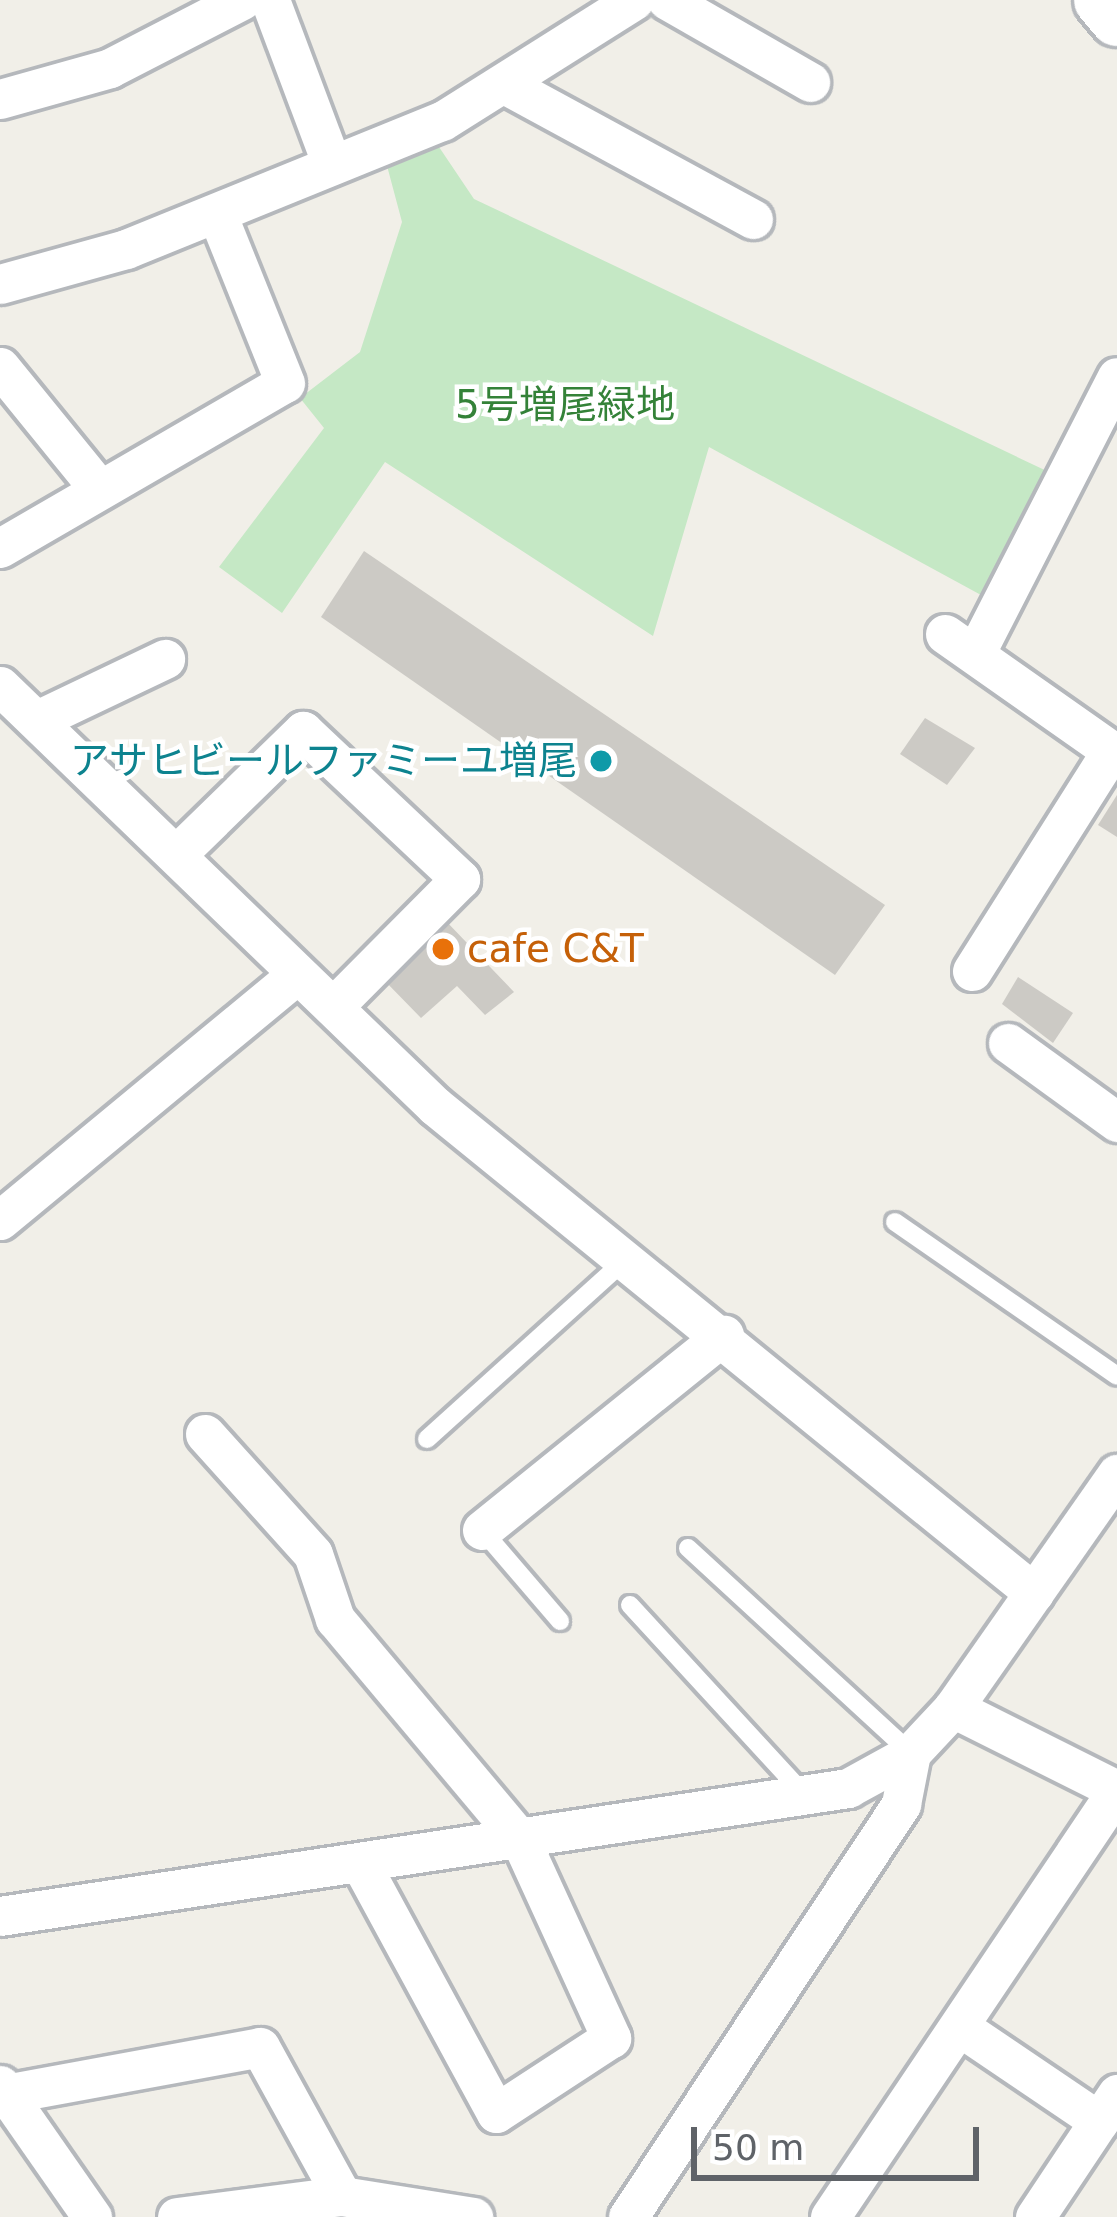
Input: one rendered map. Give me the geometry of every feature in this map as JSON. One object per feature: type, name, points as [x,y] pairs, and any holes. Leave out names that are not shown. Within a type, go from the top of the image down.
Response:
[{"type":"street","points":[[0,99],[110,68],[242,0]]},
{"type":"street","points":[[270,0],[332,164]]},
{"type":"street","points":[[0,284],[217,214],[332,164],[506,85],[634,0]]},
{"type":"street","points":[[667,0],[810,82]]},
{"type":"street","points":[[1100,0],[1117,20]]},
{"type":"street","points":[[506,85],[753,219]]},
{"type":"street","points":[[0,548],[285,383],[217,214]]},
{"type":"street","points":[[0,368],[99,489]]},
{"type":"street","points":[[972,970],[1114,753],[960,644],[1117,377]]},
{"type":"street","points":[[38,720],[165,659]]},
{"type":"street","points":[[0,686],[180,850],[297,974],[435,1106],[629,1256],[1034,1593]]},
{"type":"street","points":[[180,850],[303,731],[460,879],[332,1007]]},
{"type":"street","points":[[0,1220],[297,974]]},
{"type":"street","points":[[1008,1043],[1117,1122]]},
{"type":"street","points":[[482,1530],[724,1335]]},
{"type":"street","points":[[205,1434],[313,1554],[335,1619],[520,1841],[611,2038],[496,2113],[359,1862]]},
{"type":"street","points":[[0,1916],[811,1802],[911,1753],[953,1708],[1117,1474]]},
{"type":"street","points":[[830,2217],[1117,1790],[953,1708]]},
{"type":"street","points":[[628,2217],[901,1804],[911,1753]]},
{"type":"street","points":[[960,2027],[1108,2108],[1035,2217]]},
{"type":"street","points":[[92,2217],[3,2090],[260,2048],[342,2196]]},
{"type":"street","points":[[178,2217],[342,2196],[473,2217]]},
{"type":"lane","points":[[895,1222],[1117,1376]]},
{"type":"lane","points":[[427,1439],[629,1256]]},
{"type":"lane","points":[[482,1530],[560,1621]]},
{"type":"lane","points":[[688,1548],[911,1753]]},
{"type":"lane","points":[[630,1605],[811,1802]]},
{"type":"green space","name":"5号増尾緑地","points":[[437,144],[474,199],[1051,473],[981,595],[709,447],[653,636],[385,462],[282,613],[219,567],[324,428],[300,398],[360,352],[402,222],[386,162]]},
{"type":"building","name":"アサヒビールファミーユ増尾","points":[[364,551],[885,905],[835,975],[321,617]]},
{"type":"building","points":[[925,718],[975,748],[947,785],[900,754]]},
{"type":"building","points":[[1117,795],[1117,837],[1098,825]]},
{"type":"building","name":"cafe C&T","points":[[444,919],[514,992],[485,1015],[457,986],[421,1018],[383,979]]},
{"type":"building","points":[[1018,977],[1073,1013],[1053,1043],[1002,1004]]},
{"type":"place","name":"アサヒビールファミーユ増尾","points":[[601,761]]},
{"type":"place","name":"cafe C&T","points":[[443,949]]}]
